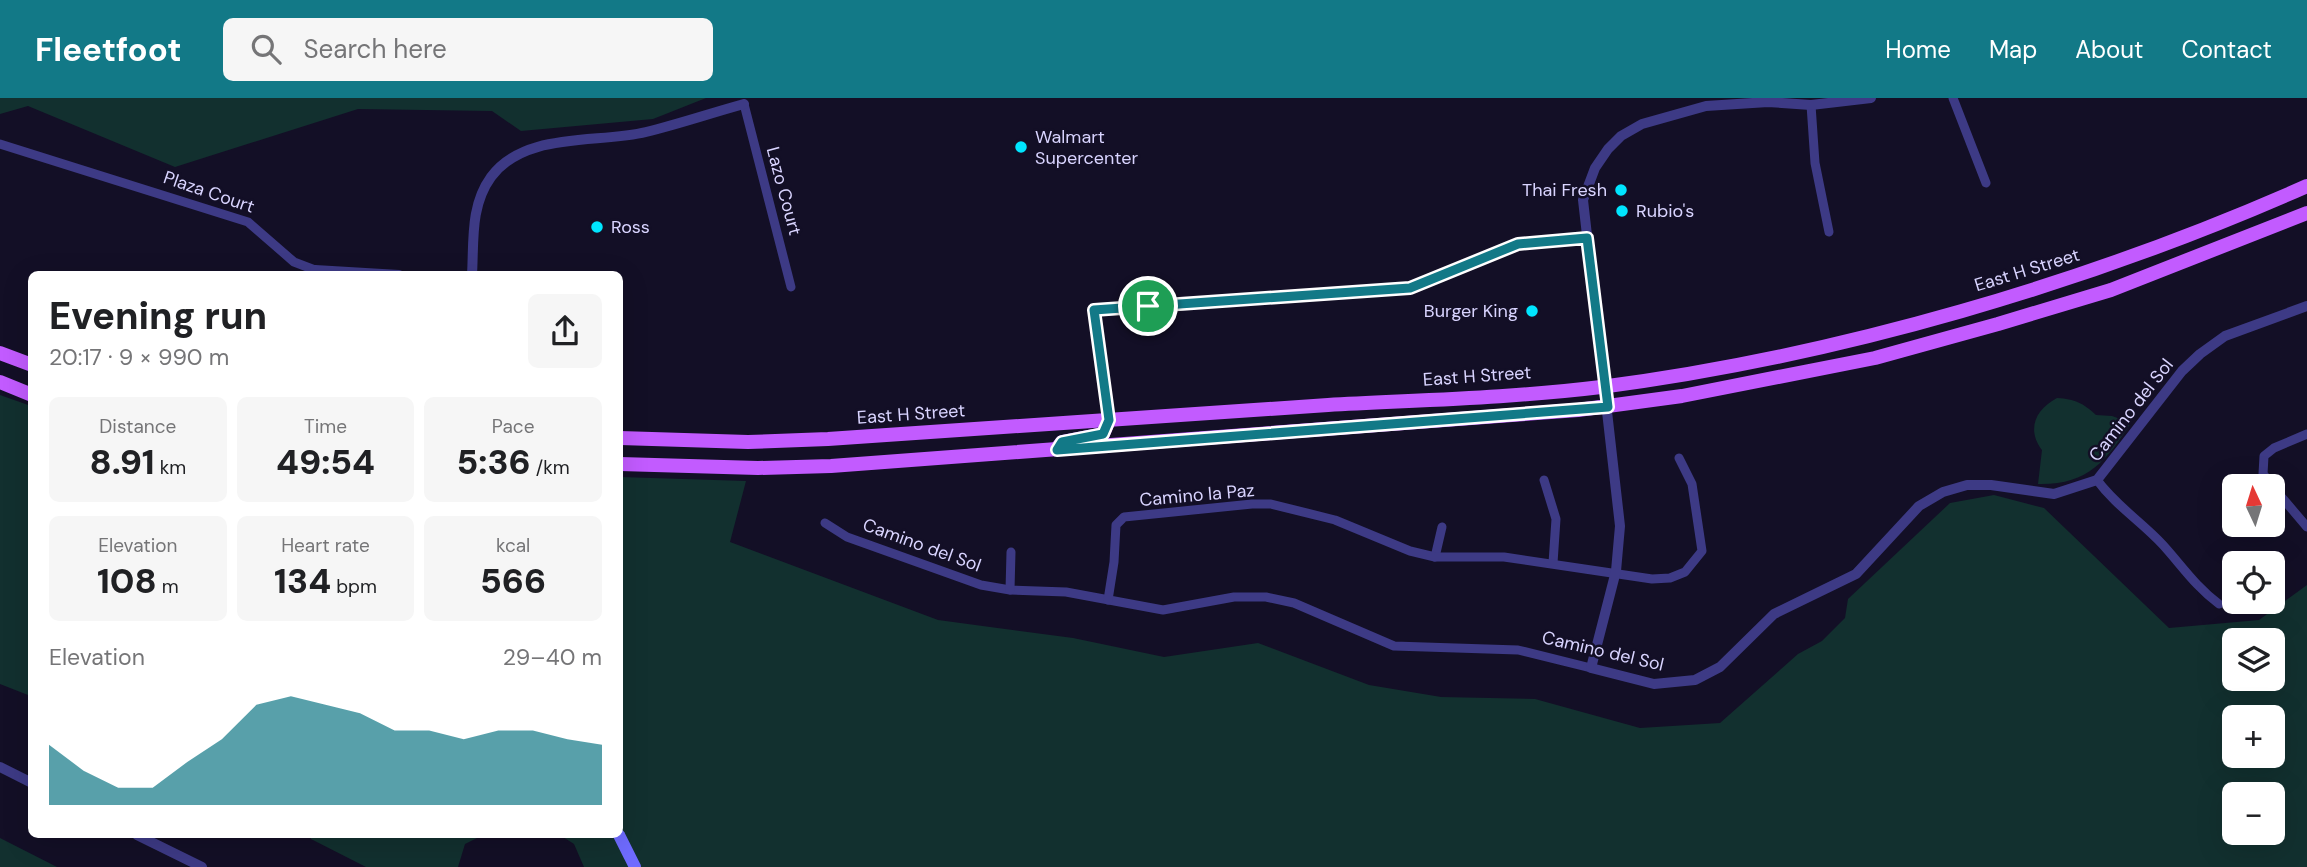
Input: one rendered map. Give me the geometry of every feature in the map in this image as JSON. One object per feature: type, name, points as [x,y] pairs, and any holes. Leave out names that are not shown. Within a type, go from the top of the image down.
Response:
[{"type":"main road","name":"East H Street","points":[[623,438],[748,442],[815,440],[1604,386],[1809,349],[1982,304],[2094,270],[2245,213],[2307,186]]},
{"type":"main road","points":[[623,464],[770,468],[1057,450],[1608,407],[1812,372],[1998,324],[2110,290],[2307,213]]},
{"type":"main road","points":[[0,353],[28,364]]},
{"type":"main road","points":[[0,382],[28,393]]},
{"type":"main road","points":[[1057,450],[1062,442],[1103,434],[1109,420]]},
{"type":"main road","points":[[620,838],[635,867]]},
{"type":"street","points":[[1591,668],[1616,571],[1620,526],[1583,200],[1595,168],[1621,136],[1642,124],[1706,106],[1768,102],[1811,105],[1871,98]]},
{"type":"street","points":[[1953,98],[1986,183]]},
{"type":"street","points":[[472,271],[474,218],[479,200],[491,176],[504,164],[542,146],[643,133],[744,103]]},
{"type":"street","name":"Lazo Court","points":[[744,103],[790,287]]},
{"type":"street","points":[[1811,105],[1815,163],[1829,232]]},
{"type":"street","name":"Plaza Court","points":[[0,144],[248,222],[294,262],[315,270],[332,271]]},
{"type":"street","points":[[1109,420],[1094,310],[1410,288],[1518,244],[1587,238]]},
{"type":"street","name":"Camino del Sol","points":[[825,523],[847,537],[964,580],[1010,590],[1066,592],[1163,610],[1234,597],[1266,597],[1294,603],[1394,646],[1518,650],[1654,684],[1675,685],[1695,680],[1720,667],[1774,614],[1856,574],[1919,506],[1942,492],[1967,485],[1991,485],[2054,494],[2097,480],[2182,371],[2200,354],[2225,337],[2307,306]]},
{"type":"street","points":[[2263,474],[2264,456],[2274,448],[2307,433]]},
{"type":"street","name":"Camino la Paz","points":[[1108,600],[1116,525],[1124,517],[1271,504],[1335,520],[1410,551],[1436,557],[1504,557],[1616,571],[1652,579],[1670,578],[1685,572],[1702,551],[1692,484],[1679,458]]},
{"type":"street","points":[[1544,480],[1556,519],[1553,563]]},
{"type":"street","points":[[2097,480],[2111,499],[2162,543],[2197,588],[2219,604]]},
{"type":"street","points":[[2286,502],[2307,527]]},
{"type":"street","points":[[1436,557],[1442,527]]},
{"type":"street","points":[[1010,590],[1011,552]]},
{"type":"street","points":[[0,768],[28,781]]},
{"type":"street","points":[[143,838],[202,867]]},
{"type":"green space","points":[[0,98],[706,98],[653,119],[521,131],[492,111],[358,109],[175,167],[28,106],[0,114]]},
{"type":"green space","points":[[0,395],[28,405],[28,695],[0,684]]},
{"type":"green space","points":[[2057,398],[2078,402],[2096,415],[2112,416],[2131,423],[2113,449],[2094,469],[2070,480],[2038,484],[2042,450],[2034,427],[2039,414]]},
{"type":"green space","points":[[623,477],[746,481],[730,542],[938,620],[1073,638],[1164,657],[1258,643],[1369,685],[1441,697],[1535,699],[1640,728],[1720,723],[1798,654],[1822,641],[1845,618],[1848,599],[1950,503],[1994,495],[2044,508],[2169,628],[2259,620],[2267,614],[2285,614],[2285,601],[2307,585],[2307,867],[584,867],[574,844],[565,838],[623,838]]},
{"type":"green space","points":[[0,838],[57,867],[0,867]]},
{"type":"green space","points":[[477,838],[465,844],[458,867],[366,867],[311,839]]},
{"type":"place","name":"Walmart Supercenter","points":[[1021,147]]},
{"type":"place","name":"Thai Fresh","points":[[1621,190]]},
{"type":"place","name":"Rubio's","points":[[1622,211]]},
{"type":"place","name":"Ross","points":[[597,227]]},
{"type":"place","name":"Burger King","points":[[1532,311]]},
{"type":"route","points":[[1587,238],[1608,407],[1057,450],[1062,442],[1096,438],[1103,434],[1109,420],[1094,310],[1148,306],[1225,303],[1410,288],[1518,244],[1587,238]]}]
